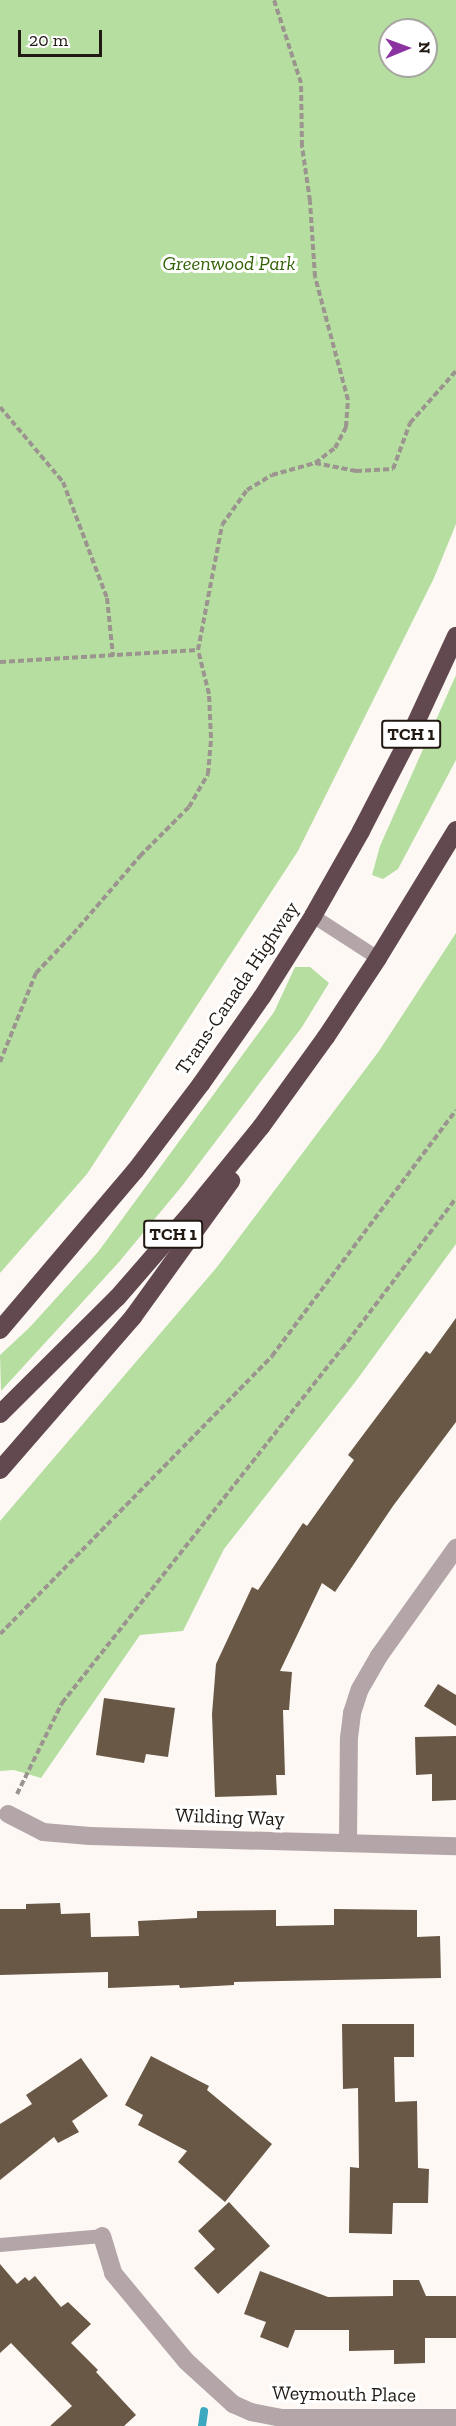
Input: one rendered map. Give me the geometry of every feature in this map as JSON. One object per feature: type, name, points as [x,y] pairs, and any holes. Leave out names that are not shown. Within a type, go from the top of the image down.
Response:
[{"type":"highway","name":"Trans-Canada Highway","points":[[0,1330],[113,1197],[201,1084],[262,997],[313,916],[407,742],[456,636]]},
{"type":"highway","name":"TCH 1","points":[[0,1414],[117,1298],[191,1213],[261,1127],[326,1037],[378,958],[456,830]]},
{"type":"highway","points":[[0,1470],[133,1317],[182,1252],[326,1037]]},
{"type":"street","points":[[348,1844],[350,1738],[352,1713],[360,1689],[379,1656],[456,1548]]},
{"type":"street","name":"Wilding Way","points":[[8,1814],[42,1832],[90,1836],[456,1846]]},
{"type":"street","name":"Weymouth Place","points":[[102,2236],[113,2273],[186,2361],[233,2404],[251,2412],[283,2418],[456,2418]]},
{"type":"lane","points":[[313,916],[378,958]]},
{"type":"lane","points":[[0,2245],[102,2236]]},
{"type":"path","points":[[0,1062],[36,973],[140,856],[189,807],[208,774],[211,738],[209,694],[198,650],[222,525],[247,490],[272,475],[315,463],[335,448],[346,427],[348,400],[315,277],[310,201],[302,146],[301,82],[274,0]]},
{"type":"path","points":[[315,463],[356,471],[393,469],[410,423],[456,371]]},
{"type":"path","points":[[0,407],[63,482],[107,598],[113,656]]},
{"type":"path","points":[[0,662],[198,650]]},
{"type":"path","points":[[0,1634],[272,1356],[456,1110]]},
{"type":"path","points":[[8,1814],[62,1703],[335,1358],[456,1198]]},
{"type":"green space","name":"Greenwood Park","points":[[0,0],[456,0],[456,524],[434,578],[298,851],[87,1174],[0,1273]]},
{"type":"green space","points":[[456,675],[456,760],[398,869],[383,879],[372,875],[380,846]]},
{"type":"green space","points":[[456,933],[456,1244],[356,1381],[224,1549],[183,1631],[140,1635],[41,1778],[14,1770],[0,1771],[0,1521],[217,1267],[379,1051]]},
{"type":"green space","points":[[295,967],[310,967],[329,983],[302,1027],[182,1186],[119,1262],[1,1391],[0,1355],[30,1327],[98,1252],[274,1012]]},
{"type":"building","points":[[456,1318],[456,1422],[393,1506],[335,1592],[322,1583],[280,1671],[292,1672],[289,1710],[283,1710],[285,1775],[276,1775],[277,1795],[215,1797],[212,1714],[216,1664],[252,1587],[258,1590],[303,1523],[307,1526],[354,1460],[348,1455],[426,1351],[430,1354]]},
{"type":"building","points":[[438,1684],[456,1695],[456,1726],[424,1706]]},
{"type":"building","points":[[104,1698],[175,1708],[168,1757],[146,1754],[144,1763],[96,1755]]},
{"type":"building","points":[[456,1736],[456,1800],[432,1801],[432,1774],[416,1775],[415,1737]]},
{"type":"building","points":[[60,1903],[61,1914],[90,1913],[91,1937],[139,1936],[138,1921],[197,1918],[197,1911],[276,1910],[276,1926],[334,1925],[334,1909],[417,1910],[417,1937],[440,1936],[441,1978],[234,1982],[234,1985],[180,1988],[179,1985],[108,1988],[108,1972],[0,1975],[0,1909],[26,1909],[26,1904]]},
{"type":"building","points":[[342,2024],[414,2024],[414,2057],[394,2057],[395,2102],[417,2101],[418,2168],[429,2169],[428,2203],[393,2203],[392,2234],[349,2233],[350,2167],[359,2168],[358,2088],[343,2089]]},
{"type":"building","points":[[151,2056],[209,2086],[207,2090],[272,2144],[225,2202],[178,2162],[187,2151],[138,2125],[143,2115],[125,2105]]},
{"type":"building","points":[[81,2058],[108,2096],[72,2121],[79,2132],[58,2143],[54,2137],[0,2180],[0,2124],[32,2104],[26,2095]]},
{"type":"building","points":[[229,2202],[270,2246],[218,2294],[194,2268],[215,2249],[198,2231]]},
{"type":"building","points":[[0,2264],[17,2284],[25,2277],[29,2281],[35,2276],[61,2307],[68,2302],[91,2324],[71,2343],[98,2370],[96,2372],[136,2415],[124,2426],[50,2426],[72,2406],[11,2343],[0,2353]]},
{"type":"building","points":[[260,2271],[328,2297],[393,2296],[393,2280],[419,2280],[426,2296],[456,2296],[456,2338],[425,2338],[425,2363],[394,2364],[394,2350],[349,2351],[349,2330],[295,2330],[288,2348],[260,2337],[266,2322],[244,2314]]},
{"type":"waterway","points":[[202,2426],[204,2411]]}]
